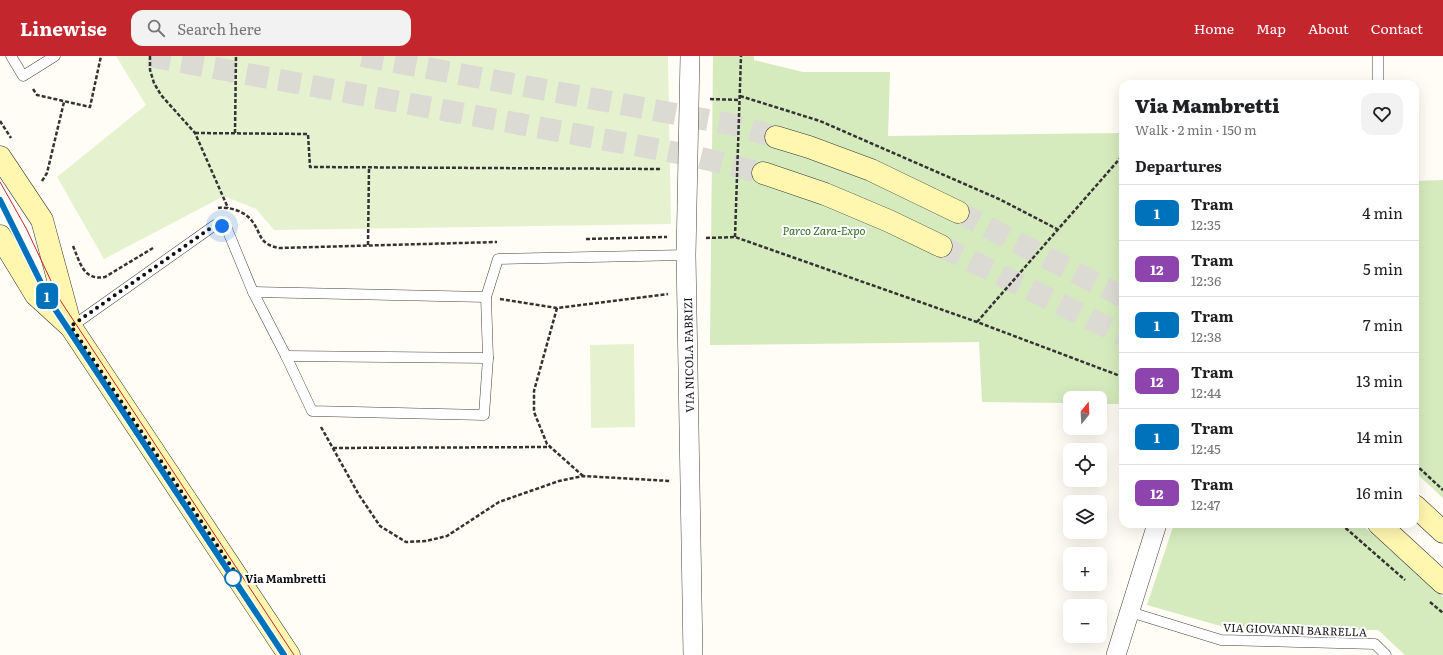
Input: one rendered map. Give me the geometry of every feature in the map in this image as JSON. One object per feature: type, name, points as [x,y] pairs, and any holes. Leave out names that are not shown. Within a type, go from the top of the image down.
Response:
[{"type":"main road","points":[[776,137],[809,147],[871,170],[958,212]]},
{"type":"main road","points":[[6,148],[42,220],[71,326]]},
{"type":"main road","points":[[763,173],[825,194],[889,221],[941,246]]},
{"type":"main road","points":[[0,236],[36,295],[71,326],[289,655]]},
{"type":"main road","points":[[1419,510],[1443,532]]},
{"type":"main road","points":[[1383,528],[1443,583]]},
{"type":"street","name":"VIA NICOLA FABRIZI","points":[[690,56],[686,255],[693,655]]},
{"type":"street","points":[[1116,655],[1156,528]]},
{"type":"lane","points":[[11,56],[23,76],[55,56]]},
{"type":"lane","points":[[1378,56],[1378,80]]},
{"type":"lane","points":[[71,326],[215,225],[222,226],[227,230],[253,292],[312,411],[484,415],[488,358],[486,297],[498,260],[686,255]]},
{"type":"lane","points":[[253,292],[486,297]]},
{"type":"lane","points":[[286,356],[488,358]]},
{"type":"lane","name":"VIA GIOVANNI BARRELLA","points":[[1130,612],[1221,640],[1374,644],[1386,655]]},
{"type":"path","points":[[23,76],[37,95],[90,107],[101,56]]},
{"type":"path","points":[[150,56],[150,70],[154,83],[161,95],[195,133],[228,208]]},
{"type":"path","points":[[235,133],[236,56]]},
{"type":"path","points":[[734,237],[741,56]]},
{"type":"path","points":[[705,99],[740,98],[820,121],[1000,199],[1057,229]]},
{"type":"path","points":[[37,177],[41,183],[47,174],[64,102]]},
{"type":"path","points":[[0,122],[6,148]]},
{"type":"path","points":[[195,133],[308,134],[310,167],[662,169]]},
{"type":"path","points":[[977,322],[1057,229],[1119,160]]},
{"type":"path","points":[[368,168],[368,245]]},
{"type":"path","points":[[213,209],[228,208],[244,214],[252,220],[261,239],[274,247],[503,242]]},
{"type":"path","points":[[583,239],[662,237]]},
{"type":"path","points":[[706,238],[734,237],[977,322],[1119,375]]},
{"type":"path","points":[[71,241],[83,270],[91,276],[100,278],[105,277],[159,243]]},
{"type":"path","points":[[486,297],[556,308],[687,291]]},
{"type":"path","points":[[556,308],[534,391],[534,412],[547,444],[583,476]]},
{"type":"path","points":[[312,411],[359,495],[380,526],[406,542],[426,541],[447,536],[499,502],[559,480],[583,476],[675,481]]},
{"type":"path","points":[[333,448],[551,447]]},
{"type":"path","points":[[1419,468],[1443,490]]},
{"type":"path","points":[[1346,528],[1407,582]]},
{"type":"path","points":[[1425,598],[1443,614]]},
{"type":"green space","points":[[116,56],[668,56],[671,224],[274,230],[256,209],[224,196],[104,259],[57,177],[146,105]]},
{"type":"green space","name":"Parco Zara-Expo","points":[[713,56],[754,56],[754,60],[803,72],[890,72],[888,136],[1119,133],[1119,404],[1107,404],[1107,391],[1063,391],[1063,403],[982,402],[979,342],[710,345]]},
{"type":"green space","points":[[1443,180],[1443,498],[1419,476],[1419,181]]},
{"type":"green space","points":[[634,344],[635,427],[591,428],[590,345]]},
{"type":"green space","points":[[1173,528],[1365,528],[1443,597],[1443,655],[1405,655],[1378,630],[1224,627],[1147,605]]},
{"type":"tunnel","points":[[149,56],[689,155],[763,173]]},
{"type":"tunnel","points":[[362,56],[735,125],[776,137]]},
{"type":"tunnel","points":[[958,212],[1119,295]]},
{"type":"tunnel","points":[[941,246],[1119,333]]},
{"type":"tram line","points":[[0,182],[26,228],[60,300],[294,655]]},
{"type":"tram line","points":[[0,200],[51,303],[284,655]]},
{"type":"tram line","name":"1","points":[[0,200],[12,221],[51,303],[284,655]]},
{"type":"place","name":"Via Mambretti","points":[[233,578]]},
{"type":"route","points":[[222,226],[215,225],[71,326],[237,575],[233,578]]}]
